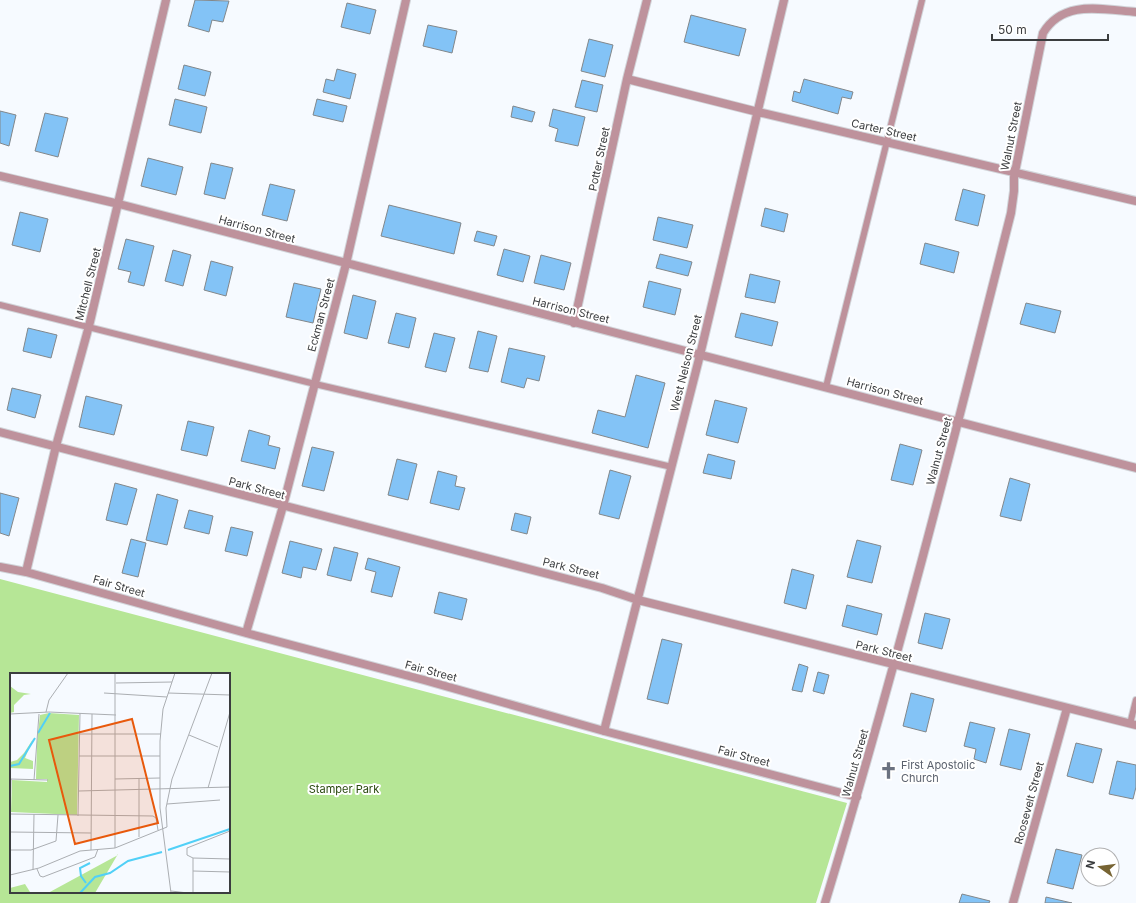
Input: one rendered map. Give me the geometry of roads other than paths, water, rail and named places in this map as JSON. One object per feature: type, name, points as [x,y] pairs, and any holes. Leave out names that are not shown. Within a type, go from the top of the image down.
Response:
[{"type":"street","name":"Mitchell Street","points":[[26,572],[56,446],[89,326],[119,204],[166,0]]},
{"type":"street","name":"Eckman Street","points":[[246,633],[283,506],[346,264],[406,0]]},
{"type":"street","name":"Potter Street","points":[[574,322],[627,79],[647,0]]},
{"type":"street","name":"West Nelson Street","points":[[604,731],[700,355],[784,0]]},
{"type":"street","name":"Walnut Street","points":[[825,903],[894,665],[1011,213],[1015,172],[1043,33],[1052,17],[1065,8],[1075,4],[1083,3],[1136,12]]},
{"type":"street","name":"Carter Street","points":[[627,79],[887,143],[1136,201]]},
{"type":"street","name":"Harrison Street","points":[[0,176],[119,204],[1136,468]]},
{"type":"street","name":"Park Street","points":[[0,432],[602,588],[638,600],[1133,725]]},
{"type":"street","name":"Fair Street","points":[[0,566],[424,680],[604,731],[857,796]]},
{"type":"street","name":"Roosevelt Street","points":[[1012,903],[1067,708]]},
{"type":"lane","points":[[826,387],[922,0]]},
{"type":"lane","points":[[0,304],[314,384],[672,467]]},
{"type":"lane","points":[[1133,725],[1136,700]]},
{"type":"place","name":"First Apostolic Church","points":[[888,771]]},
{"type":"park label","name":"Stamper Park","points":[[344,789]]}]
